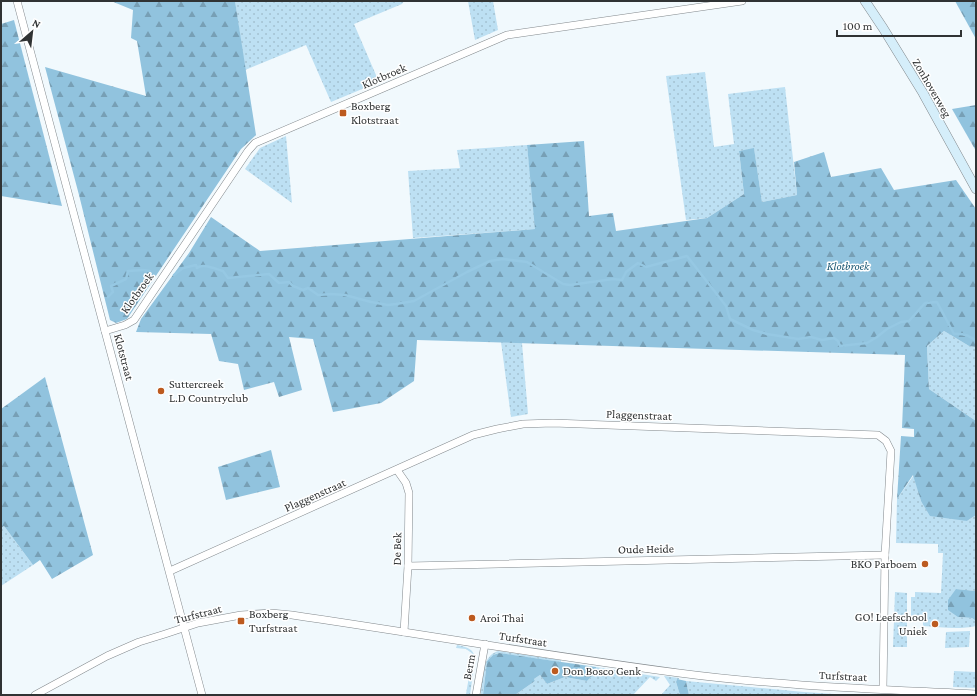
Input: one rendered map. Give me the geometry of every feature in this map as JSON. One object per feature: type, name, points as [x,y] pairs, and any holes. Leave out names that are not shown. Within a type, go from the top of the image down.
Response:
[{"type":"street","name":"Klotstraat","points":[[17,1],[202,695]]},
{"type":"street","name":"Klotbroek","points":[[105,331],[126,325],[134,320],[248,151],[255,143],[507,35],[742,1]]},
{"type":"street","name":"Zonhoverweg","points":[[865,1],[923,94],[976,189]]},
{"type":"street","name":"Plaggenstraat","points":[[170,571],[473,436],[497,429],[523,424],[553,423],[878,435],[886,441],[891,451],[885,555],[883,689]]},
{"type":"street","name":"De Bek","points":[[397,470],[406,483],[409,493],[408,566],[404,632]]},
{"type":"street","name":"Oude Heide","points":[[408,566],[885,555]]},
{"type":"street","name":"Turfstraat","points":[[35,695],[107,656],[139,642],[218,619],[241,615],[271,613],[485,644],[595,662],[680,673],[776,683],[976,694]]},
{"type":"street","name":"Berm","points":[[476,695],[485,644]]},
{"type":"shaded area","points":[[235,1],[404,1],[402,4],[354,24],[379,82],[331,102],[306,45],[245,70]]},
{"type":"shaded area","points":[[468,1],[493,1],[498,30],[475,40]]},
{"type":"shaded area","points":[[705,72],[714,147],[734,144],[728,94],[785,87],[797,195],[762,202],[754,149],[739,151],[744,194],[707,218],[686,220],[666,76]]},
{"type":"shaded area","points":[[286,136],[292,203],[245,169],[260,148]]},
{"type":"shaded area","points":[[527,145],[536,229],[413,238],[408,171],[460,168],[457,150]]},
{"type":"shaded area","points":[[944,331],[969,346],[976,347],[976,421],[929,389],[927,346]]},
{"type":"shaded area","points":[[501,342],[522,343],[528,414],[511,417]]},
{"type":"shaded area","points":[[914,475],[921,501],[967,521],[976,515],[976,591],[956,589],[958,617],[972,618],[976,621],[976,626],[956,628],[923,626],[923,618],[911,618],[911,597],[915,597],[915,592],[941,593],[943,553],[938,553],[938,544],[896,543],[897,499]]},
{"type":"shaded area","points":[[4,526],[33,565],[1,586],[1,528]]},
{"type":"shaded area","points":[[895,592],[907,593],[907,647],[893,647]]},
{"type":"shaded area","points":[[970,631],[969,647],[945,648],[946,632]]},
{"type":"shaded area","points":[[457,645],[471,650],[474,655],[475,659],[470,695],[466,694],[473,654],[466,649],[456,648]]},
{"type":"shaded area","points":[[498,651],[561,660],[561,662],[498,653],[493,655],[487,661],[483,695],[481,695],[482,676],[485,663],[492,654]]},
{"type":"shaded area","points":[[596,667],[660,677],[656,681],[650,677],[633,695],[515,695],[535,681],[534,679],[540,675],[547,684],[565,677],[587,681],[596,672]]},
{"type":"shaded area","points":[[954,671],[976,672],[976,688],[953,687]]},
{"type":"shaded area","points":[[664,676],[679,678],[676,682],[680,695],[661,695],[670,685]]},
{"type":"shaded area","points":[[686,681],[804,692],[850,695],[689,695]]},
{"type":"green space","points":[[111,1],[235,1],[256,135],[241,149],[127,319],[116,323],[110,320],[45,67],[146,96],[137,41],[131,38],[133,10]]},
{"type":"green space","points":[[955,1],[976,1],[976,39]]},
{"type":"green space","points":[[14,20],[62,206],[1,196],[1,24]]},
{"type":"green space","points":[[976,105],[976,151],[952,109]]},
{"type":"green space","name":"Klotbroek","points":[[584,141],[589,216],[613,213],[616,231],[707,218],[744,194],[739,151],[754,148],[762,202],[797,195],[794,162],[824,152],[831,177],[881,168],[894,190],[956,180],[976,209],[976,347],[969,346],[944,331],[927,346],[929,389],[976,421],[976,515],[967,521],[930,516],[921,501],[913,475],[897,499],[901,436],[914,437],[914,429],[902,428],[905,355],[417,340],[414,381],[381,403],[333,412],[313,339],[289,337],[302,390],[279,397],[274,382],[244,390],[238,364],[219,361],[211,334],[136,332],[141,319],[189,253],[211,217],[260,251],[535,229],[527,145]]},
{"type":"green space","points":[[45,377],[93,555],[52,579],[40,560],[33,565],[4,526],[1,528],[1,409]]},
{"type":"green space","points":[[271,450],[280,487],[226,500],[218,467]]},
{"type":"green space","points":[[956,589],[976,591],[976,621],[972,618],[958,617],[948,610],[948,600]]},
{"type":"green space","points":[[499,653],[596,667],[596,672],[587,681],[565,677],[547,684],[540,675],[534,679],[535,681],[515,695],[483,695],[487,661],[493,655]]},
{"type":"green space","points":[[677,679],[686,681],[689,695],[680,695],[676,682]]},
{"type":"waterway","points":[[174,275],[183,268],[196,265],[197,268],[206,266],[223,271],[228,278],[269,274],[279,283],[289,282],[293,286],[303,290],[308,288],[318,295],[345,295],[388,305],[414,301],[490,261],[503,259],[527,262],[563,284],[570,285],[613,279],[622,280],[626,272],[638,263],[646,267],[687,256],[726,306],[730,319],[753,330],[798,339],[811,337],[822,340],[834,338],[838,341],[840,346],[867,343],[887,329],[901,322],[909,321],[925,303],[937,302],[954,334],[966,335],[976,341]]},
{"type":"waterway","points":[[108,297],[113,292],[111,286],[126,279],[128,271],[150,271]]},
{"type":"place","name":"Boxberg Klotstraat","points":[[343,113]]},
{"type":"place","name":"Suttercreek L.D Countryclub","points":[[161,391]]},
{"type":"place","name":"BKO Parboem","points":[[925,564]]},
{"type":"place","name":"Aroi Thai","points":[[472,618]]},
{"type":"place","name":"Boxberg Turfstraat","points":[[241,621]]},
{"type":"place","name":"GO! Leefschool Uniek","points":[[935,624]]},
{"type":"place","name":"Don Bosco Genk","points":[[555,671]]}]
